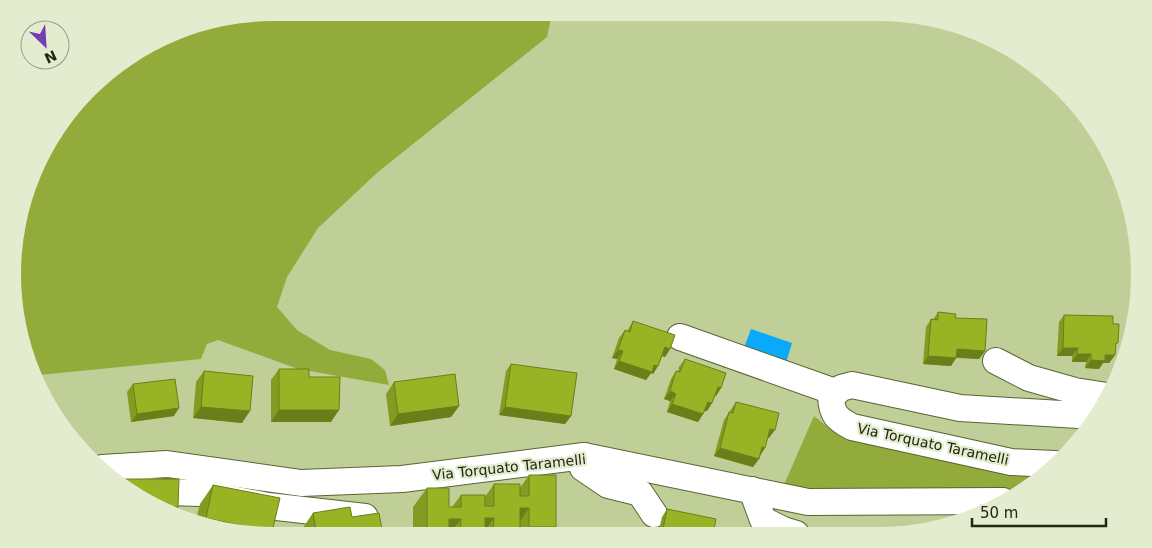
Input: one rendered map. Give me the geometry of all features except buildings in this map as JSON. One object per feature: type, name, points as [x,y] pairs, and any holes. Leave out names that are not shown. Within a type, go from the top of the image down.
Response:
[{"type":"street","points":[[680,337],[835,392],[841,388],[852,386],[960,408],[1087,416]]},
{"type":"street","points":[[996,361],[1028,378],[1075,391],[1100,395]]},
{"type":"street","name":"Via Torquato Taramelli","points":[[835,392],[831,397],[832,409],[839,420],[852,427],[1010,462],[1045,464]]},
{"type":"street","points":[[584,456],[583,468],[608,485],[640,493],[654,514]]},
{"type":"street","name":"Via Torquato Taramelli","points":[[111,467],[167,464],[301,483],[402,479],[584,456],[808,502],[990,501]]},
{"type":"street","points":[[752,490],[763,520],[777,527]]},
{"type":"street","points":[[145,491],[200,493],[268,506],[365,517]]},
{"type":"green space","points":[[274,21],[550,21],[547,37],[378,172],[318,228],[287,277],[277,307],[297,330],[330,350],[371,359],[385,370],[389,385],[298,369],[218,340],[207,344],[201,359],[42,375],[40,371],[23,307],[21,274],[26,225],[40,177],[47,162],[73,120],[95,95],[120,73],[162,47],[209,30],[241,23]]},
{"type":"green space","points":[[814,416],[834,432],[884,444],[1036,471],[1003,494],[783,487]]},
{"type":"water","points":[[751,329],[792,343],[786,363],[744,348]]}]
